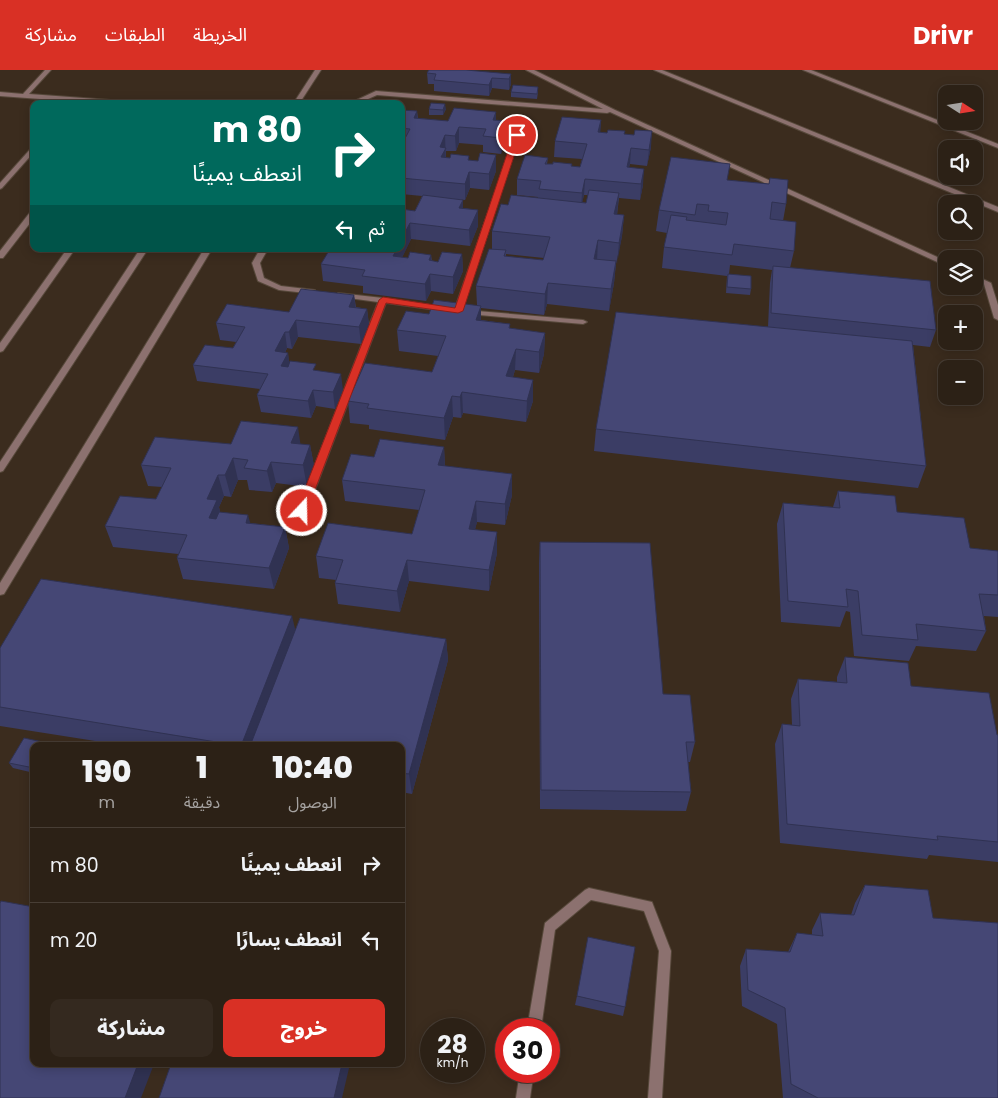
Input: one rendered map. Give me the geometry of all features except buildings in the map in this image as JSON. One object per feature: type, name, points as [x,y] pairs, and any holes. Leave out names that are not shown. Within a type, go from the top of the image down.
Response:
[{"type":"street","points":[[25,96],[48,70]]},
{"type":"street","points":[[299,100],[318,70]]},
{"type":"street","points":[[529,70],[613,111],[938,260]]},
{"type":"street","points":[[657,70],[998,210]]},
{"type":"street","points":[[806,70],[998,146]]},
{"type":"street","points":[[360,100],[376,93],[613,111]]},
{"type":"street","points":[[0,94],[63,100]]},
{"type":"street","points":[[458,311],[517,135]]},
{"type":"street","points":[[0,188],[30,152]]},
{"type":"street","points":[[0,256],[30,218]]},
{"type":"street","points":[[0,349],[69,252]]},
{"type":"street","points":[[0,469],[142,252]]},
{"type":"street","points":[[0,591],[206,252]]},
{"type":"street","points":[[262,252],[256,263],[261,279],[279,288],[317,293]]},
{"type":"street","points":[[983,281],[987,283],[998,318]]},
{"type":"street","points":[[336,295],[458,311],[583,322]]},
{"type":"street","points":[[302,511],[383,300]]},
{"type":"street","points":[[536,1018],[549,928],[589,894],[648,906],[665,951],[655,1098]]},
{"type":"street","points":[[523,1098],[525,1083]]},
{"type":"route","points":[[302,511],[383,300],[458,311],[517,135]]}]
